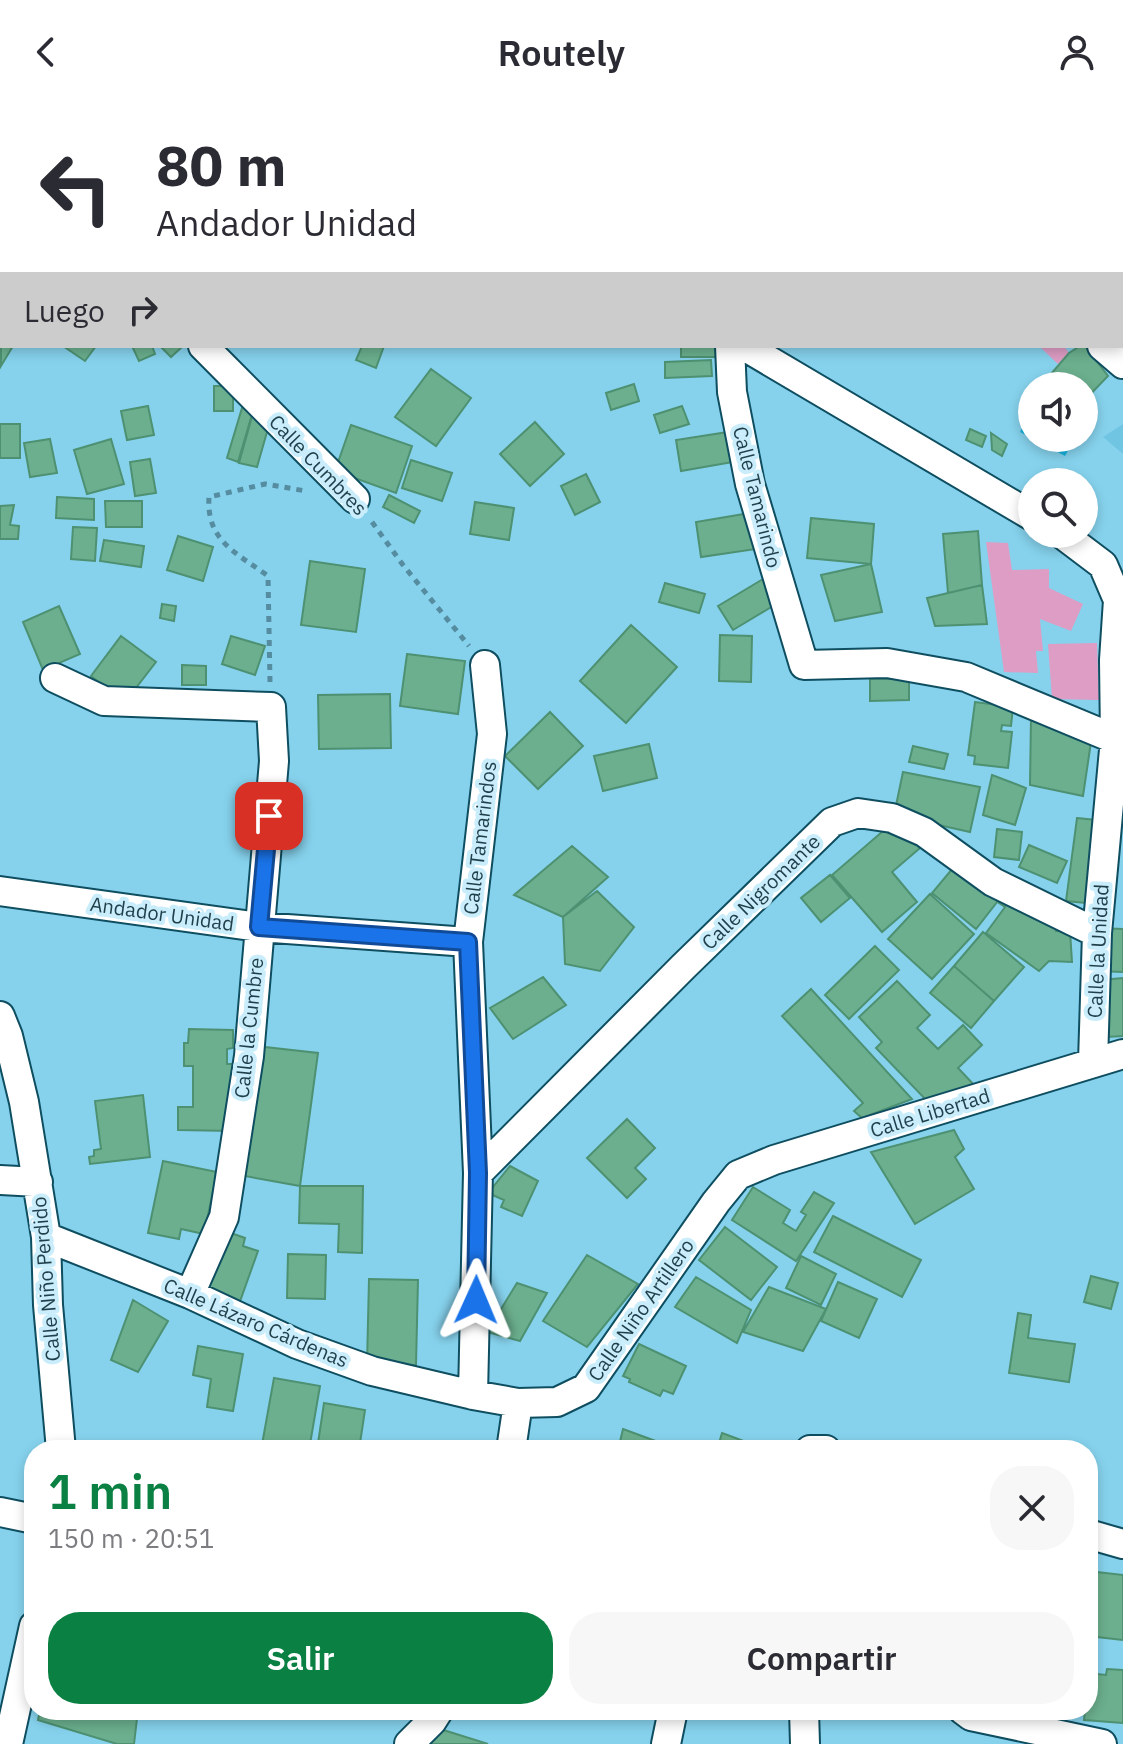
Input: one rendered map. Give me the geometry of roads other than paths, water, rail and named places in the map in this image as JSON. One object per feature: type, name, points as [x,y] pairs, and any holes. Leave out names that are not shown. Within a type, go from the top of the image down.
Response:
[{"type":"street","name":"Calle Cumbres","points":[[205,348],[355,499]]},
{"type":"street","name":"Calle Tamarindo","points":[[730,348],[732,392],[750,484],[804,665],[887,663],[966,677],[1115,739]]},
{"type":"street","points":[[747,348],[1018,508]]},
{"type":"street","points":[[1104,348],[1123,364]]},
{"type":"street","name":"Calle la Unidad","points":[[1081,548],[1103,565],[1121,602],[1114,660],[1115,739],[1097,933],[1093,1062]]},
{"type":"street","name":"Calle Tamarindos","points":[[473,1395],[478,1173],[468,942],[492,734],[485,665]]},
{"type":"street","name":"Calle la Cumbre","points":[[55,678],[104,701],[271,707],[274,761],[249,1056],[224,1217],[190,1294]]},
{"type":"street","name":"Calle Nigromante","points":[[478,1173],[832,822],[858,813],[892,818],[924,832],[993,882],[1097,933]]},
{"type":"street","name":"Andador Unidad","points":[[0,891],[259,927],[468,942]]},
{"type":"street","name":"Calle Niño Perdido","points":[[0,1016],[24,1102],[46,1237],[48,1305],[60,1440]]},
{"type":"street","name":"Calle Libertad","points":[[738,1175],[774,1160],[1123,1054]]},
{"type":"street","name":"Calle Niño Artillero","points":[[518,1403],[557,1402],[586,1388],[738,1175]]},
{"type":"street","points":[[0,1180],[38,1182]]},
{"type":"street","name":"Calle Lázaro Cárdenas","points":[[46,1237],[190,1294],[297,1344],[372,1371],[518,1403]]},
{"type":"street","points":[[512,1440],[518,1403]]},
{"type":"street","points":[[0,1512],[24,1517]]},
{"type":"street","points":[[1098,1537],[1123,1544]]},
{"type":"street","points":[[8,1744],[24,1671]]},
{"type":"street","points":[[409,1744],[433,1720]]},
{"type":"street","points":[[666,1744],[671,1720]]},
{"type":"street","points":[[804,1720],[805,1744]]},
{"type":"street","points":[[990,1720],[1102,1744]]}]
